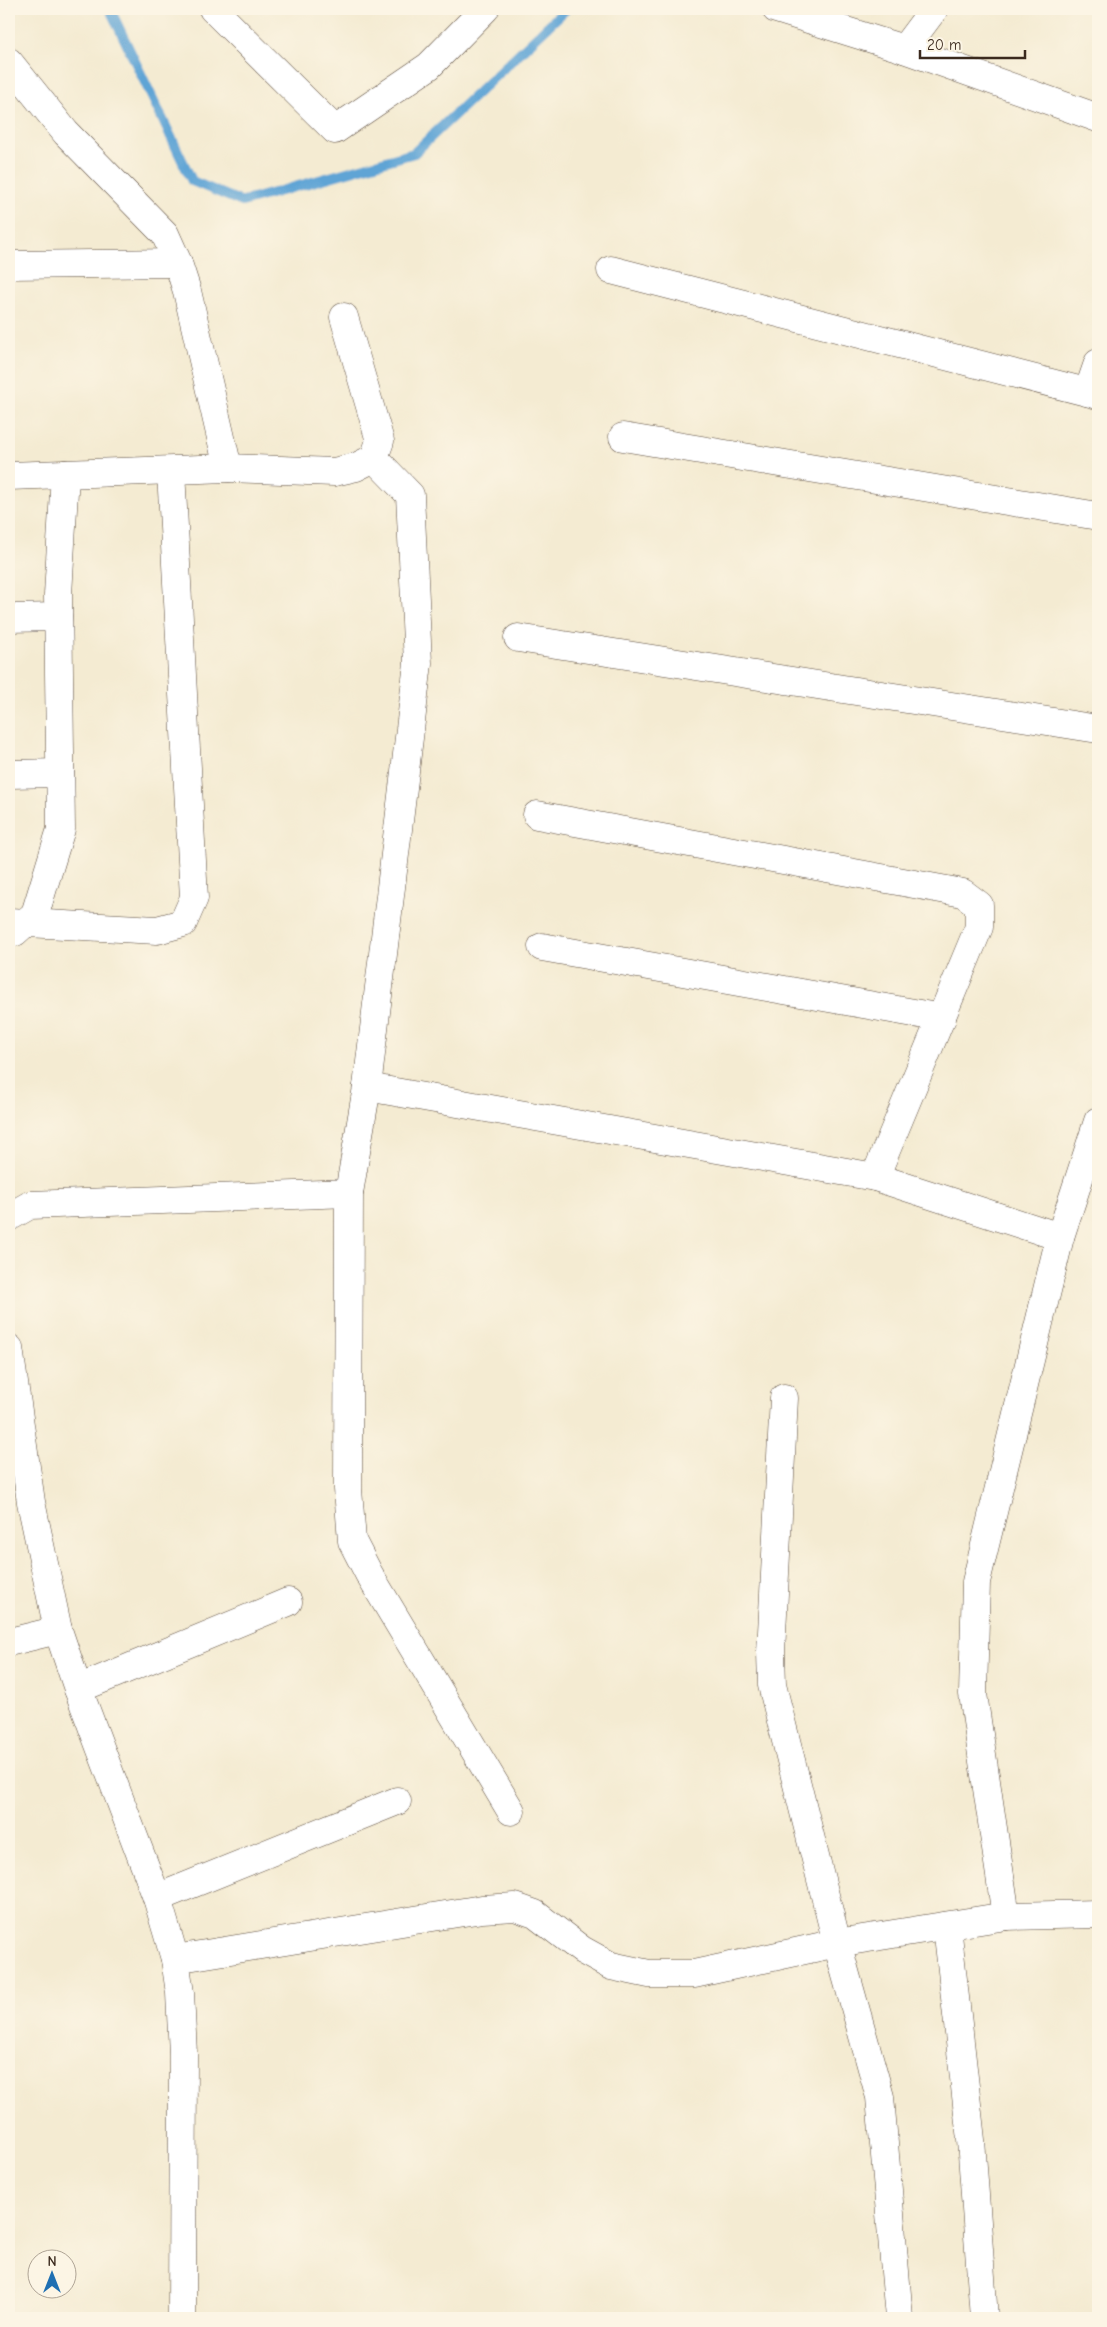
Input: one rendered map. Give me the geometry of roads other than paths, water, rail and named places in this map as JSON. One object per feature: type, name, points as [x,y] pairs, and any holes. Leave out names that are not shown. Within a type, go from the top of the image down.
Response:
[{"type":"street","points":[[213,9],[335,130],[429,66],[485,9]]},
{"type":"street","points":[[776,9],[904,49],[1098,118]]},
{"type":"street","points":[[904,49],[934,9]]},
{"type":"street","points":[[9,62],[66,133],[165,234],[178,263],[187,291],[228,468]]},
{"type":"street","points":[[9,265],[178,263]]},
{"type":"street","points":[[610,270],[1093,393],[1098,363]]},
{"type":"street","points":[[9,476],[228,468],[334,472],[356,467],[374,458],[380,442],[344,317]]},
{"type":"street","points":[[624,437],[1098,516]]},
{"type":"street","points":[[374,458],[410,495],[418,663],[367,1087],[349,1193],[348,1489],[352,1540],[369,1574],[510,1811]]},
{"type":"street","points":[[14,928],[157,930],[183,923],[194,898],[171,471]]},
{"type":"street","points":[[14,928],[35,914],[61,829],[58,617],[65,474]]},
{"type":"street","points":[[9,618],[58,617]]},
{"type":"street","points":[[518,638],[1098,730]]},
{"type":"street","points":[[9,774],[60,773]]},
{"type":"street","points":[[537,815],[963,893],[980,905],[980,927],[875,1177]]},
{"type":"street","points":[[542,947],[942,1018]]},
{"type":"street","points":[[367,1087],[875,1177],[1060,1237]]},
{"type":"street","points":[[1006,1916],[973,1694],[976,1582],[1060,1237],[1098,1121]]},
{"type":"street","points":[[9,1217],[30,1205],[349,1193]]},
{"type":"street","points":[[9,1348],[12,1407],[58,1630],[78,1689],[157,1898],[175,1959],[180,1993],[183,2054],[182,2318]]},
{"type":"street","points":[[784,1398],[771,1652],[772,1685],[838,1943],[880,2097],[899,2318]]},
{"type":"street","points":[[78,1689],[288,1602]]},
{"type":"street","points":[[9,1642],[58,1630]]},
{"type":"street","points":[[157,1898],[396,1802]]},
{"type":"street","points":[[175,1959],[482,1909],[515,1907],[535,1914],[582,1950],[610,1966],[649,1974],[694,1974],[838,1943],[1006,1916],[1098,1914]]},
{"type":"street","points":[[947,1926],[971,2140],[984,2318]]},
{"type":"waterway","points":[[110,9],[192,181],[242,202],[414,153],[566,9]]}]
